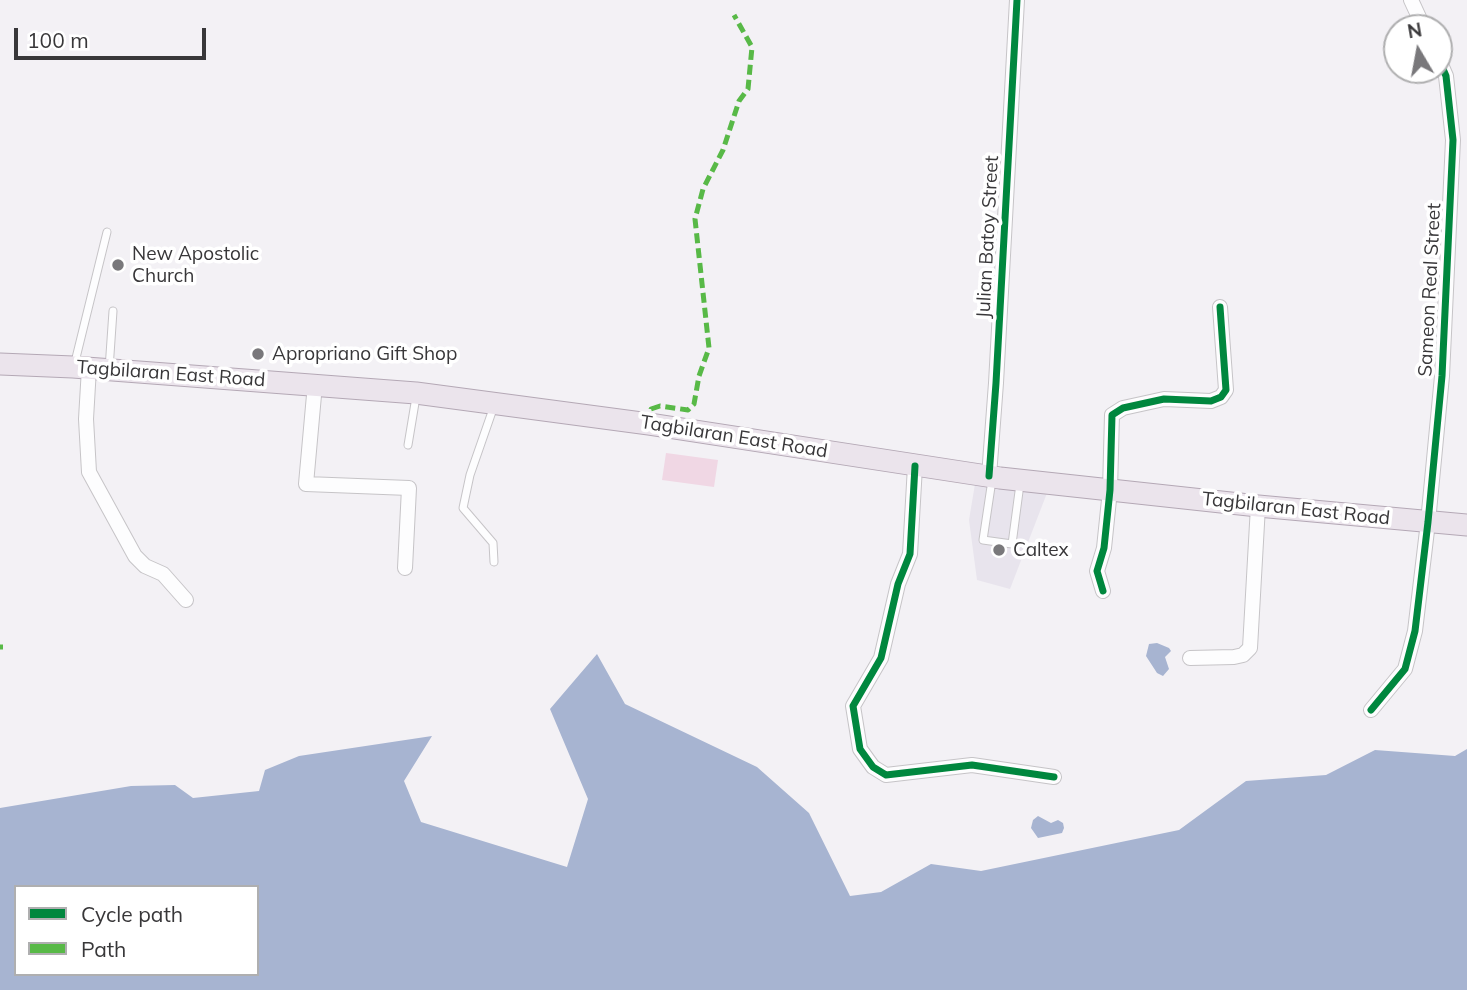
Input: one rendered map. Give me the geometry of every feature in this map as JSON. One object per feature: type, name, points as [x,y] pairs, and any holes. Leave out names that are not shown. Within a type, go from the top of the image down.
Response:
[{"type":"main road","name":"Tagbilaran East Road","points":[[0,364],[90,368],[416,393],[495,402],[1020,480],[1467,525]]},
{"type":"street","name":"Julian Batoy Street","points":[[990,476],[1017,0]]},
{"type":"street","name":"Sameon Real Street","points":[[1371,710],[1405,669],[1415,631],[1442,376],[1454,140],[1447,84]]},
{"type":"street","points":[[1103,591],[1097,571],[1104,548],[1110,490],[1112,415],[1123,408],[1164,399],[1211,401],[1221,397],[1226,390],[1220,307]]},
{"type":"street","points":[[90,368],[86,419],[89,471],[135,556],[145,566],[163,574],[186,600]]},
{"type":"street","points":[[315,384],[306,484],[409,488],[405,568]]},
{"type":"street","points":[[915,466],[911,554],[898,584],[881,658],[853,706],[860,749],[873,767],[886,775],[972,765],[1054,777]]},
{"type":"street","points":[[1190,658],[1234,657],[1243,655],[1250,648],[1258,506]]},
{"type":"lane","points":[[90,368],[107,232]]},
{"type":"lane","points":[[90,368],[113,311]]},
{"type":"lane","points":[[408,445],[416,393]]},
{"type":"lane","points":[[494,562],[493,543],[463,508],[470,475],[495,402]]},
{"type":"lane","points":[[990,476],[984,540],[1012,544],[1020,480]]},
{"type":"shaded area","points":[[666,453],[718,460],[714,487],[662,480]]},
{"type":"shaded area","name":"Caltex","points":[[975,484],[1047,493],[1010,589],[977,580],[969,520]]},
{"type":"water","points":[[1157,643],[1171,651],[1165,657],[1169,669],[1163,676],[1157,673],[1146,656],[1149,644]]},
{"type":"water","points":[[597,654],[625,704],[757,767],[809,813],[850,896],[881,892],[931,864],[981,871],[1179,830],[1246,781],[1326,775],[1375,750],[1455,756],[1467,749],[1467,990],[0,990],[0,808],[131,786],[175,785],[193,798],[259,791],[265,770],[299,756],[432,736],[404,781],[421,822],[567,867],[588,799],[550,709]]},
{"type":"water","points":[[1038,816],[1051,823],[1058,820],[1063,823],[1062,833],[1038,838],[1031,828],[1033,820]]},
{"type":"marked path","points":[[649,424],[651,409],[660,406],[688,410],[694,404],[699,376],[709,348],[695,219],[703,189],[723,150],[739,101],[748,89],[752,47],[734,15]]},
{"type":"cycle path","points":[[989,476],[1017,0]]},
{"type":"cycle path","points":[[1371,710],[1405,669],[1415,631],[1442,376],[1453,140],[1447,84]]},
{"type":"cycle path","points":[[1103,591],[1097,571],[1104,548],[1110,490],[1112,415],[1123,408],[1164,399],[1211,401],[1221,397],[1226,390],[1220,307]]},
{"type":"cycle path","points":[[915,466],[910,554],[898,584],[881,658],[853,706],[860,749],[873,767],[886,775],[972,765],[1054,777]]},
{"type":"place","name":"New Apostolic Church","points":[[118,265]]},
{"type":"place","name":"Apropriano Gift Shop","points":[[258,354]]},
{"type":"place","name":"Caltex","points":[[999,550]]}]
